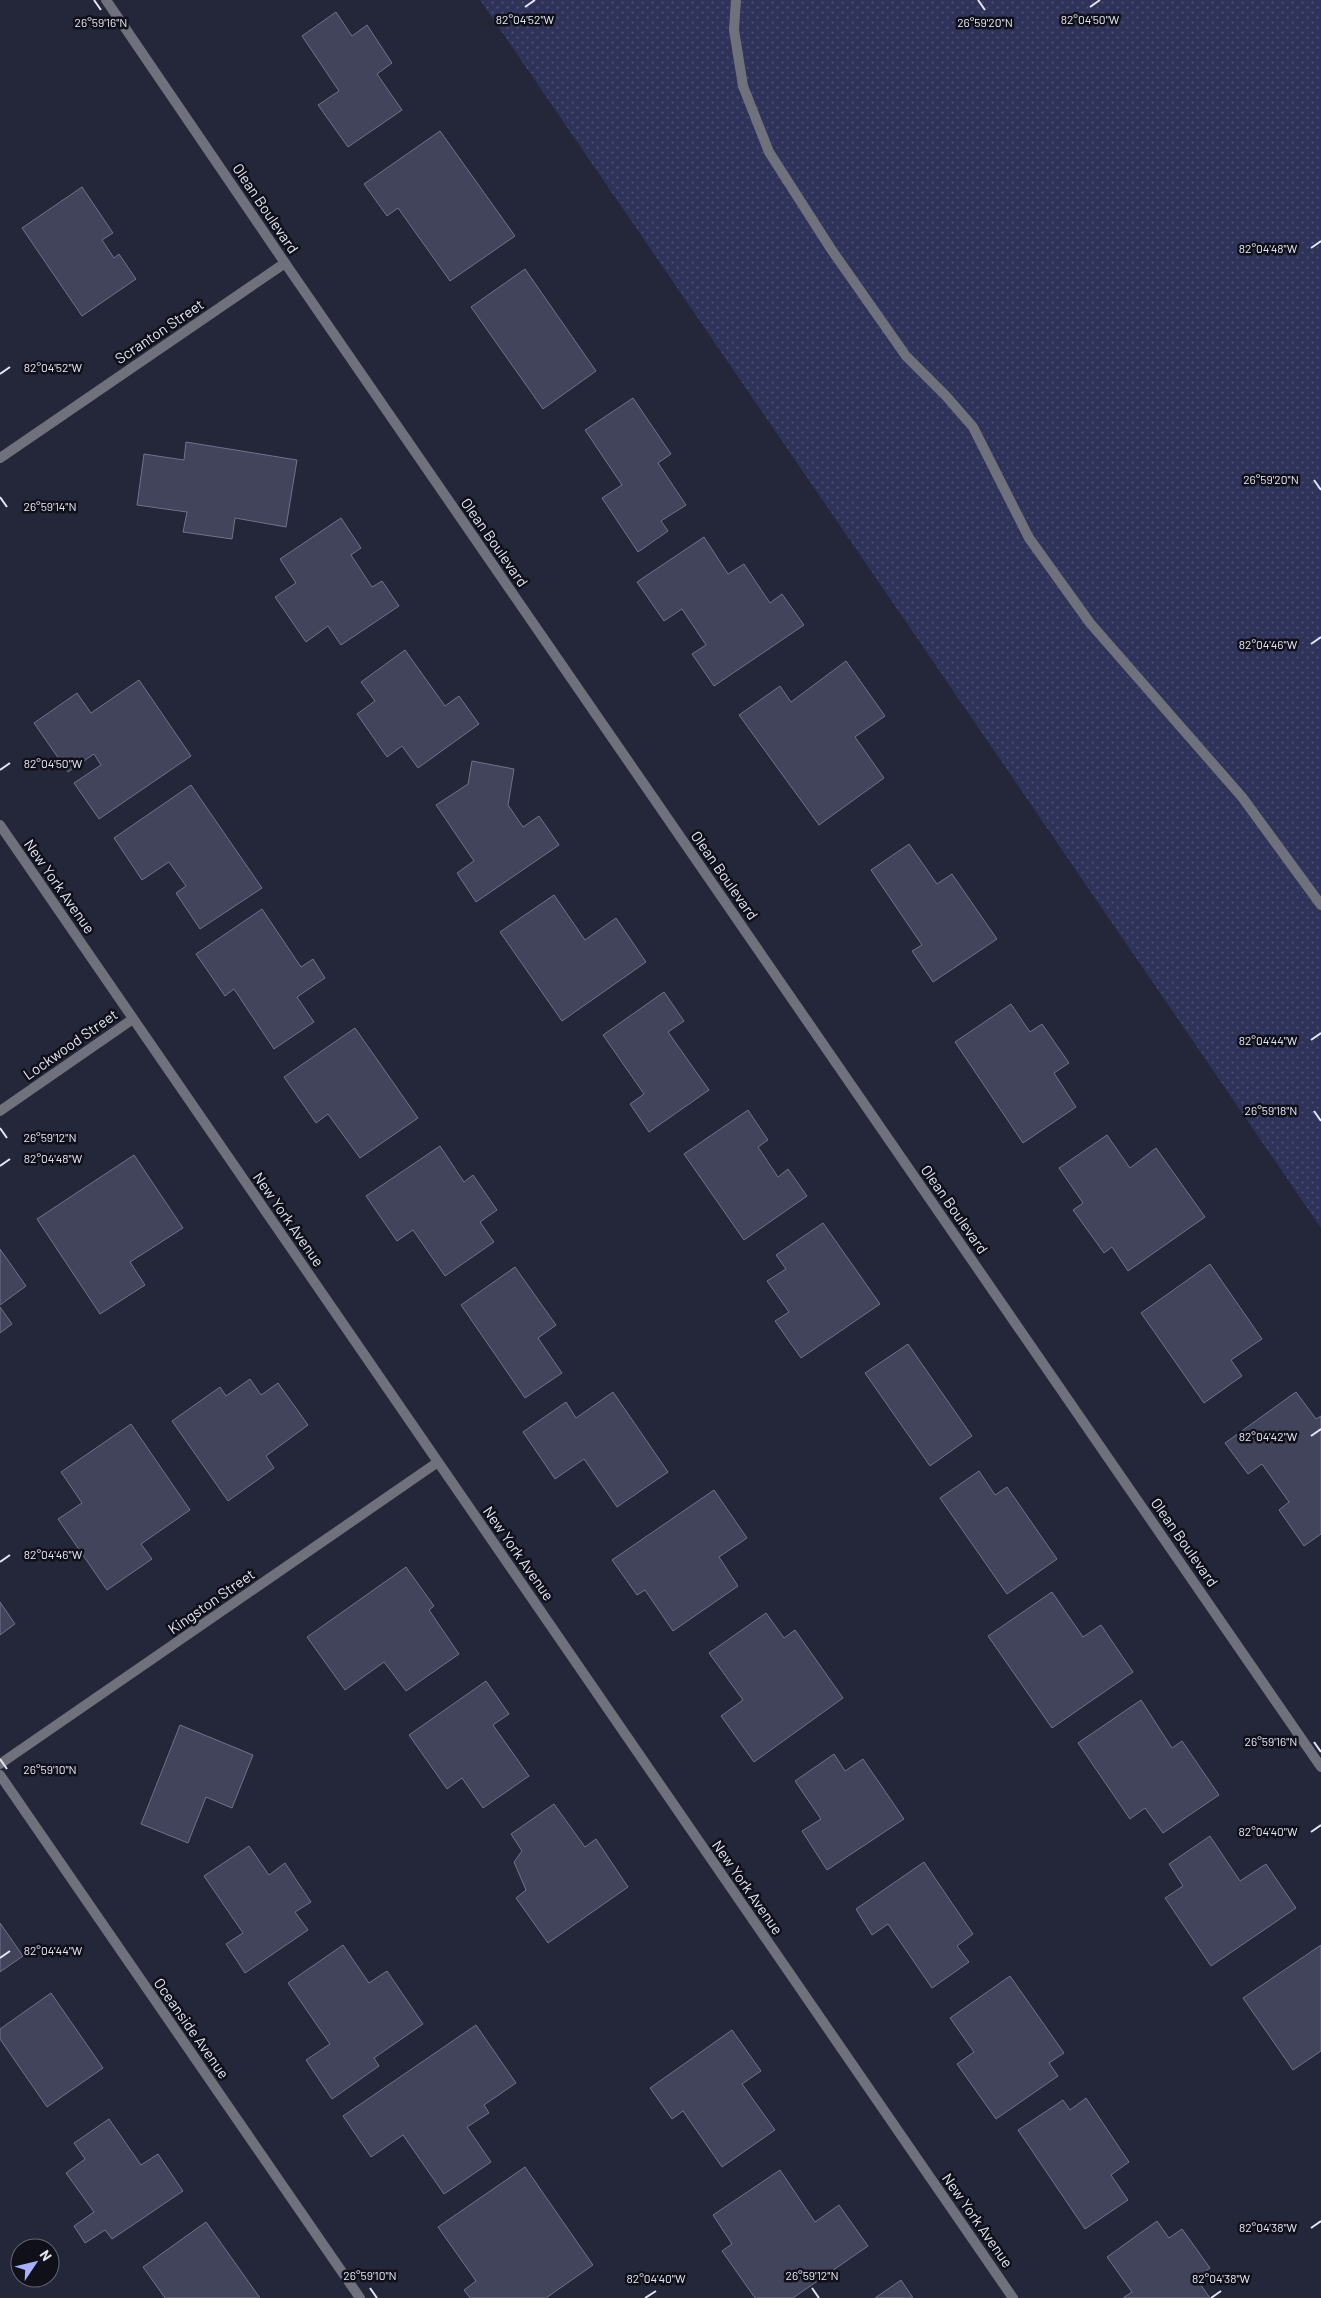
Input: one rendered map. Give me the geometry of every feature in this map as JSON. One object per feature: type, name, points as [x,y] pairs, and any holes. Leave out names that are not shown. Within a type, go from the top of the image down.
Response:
[{"type":"street","name":"Olean Boulevard","points":[[106,0],[285,263],[1321,1767]]},
{"type":"street","points":[[736,0],[734,30],[743,86],[769,152],[831,249],[906,356],[946,396],[973,428],[1030,538],[1090,623],[1170,718],[1242,798],[1321,905]]},
{"type":"street","name":"Scranton Street","points":[[0,458],[285,263]]},
{"type":"street","name":"New York Avenue","points":[[0,825],[1013,2298]]},
{"type":"street","name":"Lockwood Street","points":[[0,1110],[133,1019]]},
{"type":"street","name":"Kingston Street","points":[[0,1764],[438,1462]]},
{"type":"street","name":"Oceanside Avenue","points":[[0,1775],[360,2298]]},
{"type":"shaded area","points":[[480,0],[1321,0],[1321,1228]]},
{"type":"building","points":[[336,12],[352,36],[367,25],[392,63],[377,74],[402,110],[348,147],[318,105],[339,91],[302,36]]},
{"type":"building","points":[[440,131],[515,236],[450,281],[398,208],[387,216],[364,184]]},
{"type":"building","points":[[82,187],[113,233],[102,240],[114,258],[119,254],[136,279],[82,316],[22,228]]},
{"type":"building","points":[[525,269],[596,371],[543,409],[471,307]]},
{"type":"building","points":[[633,398],[671,454],[658,463],[686,505],[661,521],[668,531],[638,552],[602,498],[622,485],[585,430]]},
{"type":"building","points":[[186,442],[297,460],[286,527],[235,518],[232,539],[183,532],[187,512],[137,505],[144,454],[184,460]]},
{"type":"building","points":[[341,518],[361,548],[351,555],[372,587],[382,581],[399,606],[341,645],[328,626],[306,642],[275,597],[296,583],[280,559]]},
{"type":"building","points":[[704,537],[728,574],[744,564],[770,603],[782,594],[804,625],[714,686],[692,654],[706,645],[682,609],[664,621],[637,582]]},
{"type":"building","points":[[405,650],[445,706],[459,696],[479,724],[418,768],[402,746],[387,757],[357,714],[375,701],[361,682]]},
{"type":"building","points":[[846,661],[885,716],[855,737],[884,778],[819,825],[739,715],[780,686],[791,702]]},
{"type":"building","points":[[139,680],[191,756],[99,819],[74,783],[101,765],[94,754],[68,772],[34,723],[77,693],[91,713]]},
{"type":"building","points":[[472,761],[514,769],[508,805],[523,827],[539,816],[559,845],[476,902],[457,873],[474,861],[436,805],[468,784]]},
{"type":"building","points":[[191,785],[262,888],[200,929],[176,893],[186,886],[169,862],[142,880],[114,838]]},
{"type":"building","points":[[909,844],[937,884],[952,874],[997,939],[933,982],[912,951],[922,945],[871,870]]},
{"type":"building","points":[[554,895],[585,940],[616,918],[646,962],[562,1021],[500,932]]},
{"type":"building","points":[[262,909],[301,967],[313,959],[325,978],[297,997],[314,1022],[274,1049],[234,989],[225,996],[196,954]]},
{"type":"building","points":[[664,992],[684,1021],[668,1032],[709,1090],[649,1132],[630,1104],[644,1094],[603,1035]]},
{"type":"building","points":[[1011,1004],[1030,1032],[1042,1024],[1069,1063],[1054,1073],[1076,1107],[1023,1143],[955,1042]]},
{"type":"building","points":[[355,1028],[418,1118],[360,1158],[328,1114],[316,1123],[284,1077]]},
{"type":"building","points":[[748,1110],[768,1140],[758,1147],[778,1177],[788,1169],[807,1196],[744,1240],[684,1154]]},
{"type":"building","points":[[1107,1135],[1130,1168],[1156,1148],[1205,1217],[1128,1271],[1112,1247],[1104,1253],[1073,1210],[1083,1203],[1059,1168]]},
{"type":"building","points":[[440,1146],[464,1182],[473,1175],[497,1210],[480,1222],[494,1242],[445,1276],[413,1230],[397,1241],[366,1196]]},
{"type":"building","points":[[134,1155],[183,1228],[130,1262],[145,1285],[100,1314],[37,1219]]},
{"type":"building","points":[[823,1223],[880,1304],[801,1358],[775,1321],[789,1312],[767,1281],[786,1269],[776,1255]]},
{"type":"building","points":[[0,1249],[26,1286],[0,1305]]},
{"type":"building","points":[[1210,1264],[1262,1339],[1231,1360],[1242,1376],[1204,1403],[1141,1313]]},
{"type":"building","points":[[515,1267],[556,1325],[538,1338],[562,1373],[525,1398],[461,1305]]},
{"type":"building","points":[[0,1307],[12,1324],[0,1333]]},
{"type":"building","points":[[908,1344],[972,1436],[930,1466],[865,1373]]},
{"type":"building","points":[[250,1379],[261,1395],[278,1383],[308,1425],[266,1456],[274,1468],[228,1501],[172,1421],[220,1387],[226,1396]]},
{"type":"building","points":[[613,1392],[668,1472],[617,1507],[584,1459],[555,1479],[523,1432],[566,1402],[576,1418]]},
{"type":"building","points":[[1296,1392],[1316,1419],[1321,1416],[1321,1534],[1304,1546],[1279,1510],[1289,1502],[1262,1464],[1248,1474],[1225,1443]]},
{"type":"building","points":[[131,1424],[190,1510],[141,1544],[152,1559],[107,1590],[58,1519],[82,1503],[61,1472]]},
{"type":"building","points":[[979,1471],[995,1495],[1007,1487],[1057,1559],[1007,1594],[940,1498]]},
{"type":"building","points":[[714,1490],[747,1538],[719,1557],[738,1586],[673,1631],[645,1590],[637,1595],[612,1560]]},
{"type":"building","points":[[406,1567],[434,1606],[429,1610],[459,1654],[406,1691],[384,1662],[345,1690],[307,1637]]},
{"type":"building","points":[[1052,1592],[1083,1637],[1101,1625],[1133,1672],[1052,1728],[988,1636]]},
{"type":"building","points":[[0,1602],[15,1624],[0,1635]]},
{"type":"building","points":[[766,1613],[784,1638],[795,1630],[843,1698],[754,1762],[721,1716],[743,1700],[709,1653]]},
{"type":"building","points":[[486,1681],[509,1714],[493,1725],[529,1776],[483,1808],[462,1778],[447,1789],[409,1735]]},
{"type":"building","points":[[1141,1700],[1172,1748],[1182,1741],[1219,1795],[1163,1833],[1145,1808],[1130,1819],[1078,1743]]},
{"type":"building","points":[[180,1725],[253,1755],[232,1808],[206,1797],[188,1843],[141,1824]]},
{"type":"building","points":[[834,1754],[845,1771],[863,1759],[904,1819],[827,1870],[802,1831],[821,1819],[795,1781]]},
{"type":"building","points":[[554,1804],[585,1847],[596,1839],[628,1887],[548,1943],[516,1898],[526,1890],[514,1862],[522,1851],[511,1834]]},
{"type":"building","points":[[1210,1836],[1240,1881],[1266,1864],[1296,1908],[1211,1966],[1165,1898],[1183,1886],[1169,1864]]},
{"type":"building","points":[[249,1846],[269,1875],[285,1863],[311,1902],[295,1912],[308,1930],[245,1973],[226,1944],[243,1933],[204,1876]]},
{"type":"building","points":[[924,1862],[973,1934],[957,1946],[969,1962],[932,1988],[888,1924],[872,1935],[856,1909]]},
{"type":"building","points":[[0,1923],[23,1956],[0,1972]]},
{"type":"building","points":[[343,1945],[369,1983],[387,1971],[423,2024],[374,2058],[379,2066],[332,2099],[306,2060],[330,2044],[288,1983]]},
{"type":"building","points":[[1321,1945],[1321,2051],[1293,2070],[1243,1998]]},
{"type":"building","points":[[1010,1976],[1064,2053],[1049,2063],[1058,2076],[996,2119],[957,2064],[974,2052],[950,2018]]},
{"type":"building","points":[[51,1993],[103,2068],[47,2107],[0,2039],[0,2029]]},
{"type":"building","points":[[476,2025],[516,2083],[484,2105],[489,2113],[467,2127],[491,2162],[444,2194],[403,2135],[371,2157],[343,2116]]},
{"type":"building","points":[[732,2030],[761,2071],[742,2084],[775,2130],[722,2167],[683,2111],[672,2119],[650,2088]]},
{"type":"building","points":[[1086,2098],[1129,2162],[1111,2175],[1128,2200],[1085,2229],[1018,2130],[1063,2100],[1070,2110]]},
{"type":"building","points":[[109,2119],[141,2165],[158,2154],[183,2191],[112,2239],[105,2230],[85,2243],[74,2226],[94,2212],[66,2173],[85,2159],[74,2143]]},
{"type":"building","points":[[525,2167],[593,2265],[546,2298],[470,2298],[464,2290],[476,2281],[438,2227]]},
{"type":"building","points":[[780,2170],[815,2222],[839,2205],[868,2246],[793,2298],[755,2298],[722,2251],[732,2244],[713,2215]]},
{"type":"building","points":[[1157,2221],[1169,2238],[1182,2229],[1210,2268],[1196,2278],[1210,2298],[1123,2298],[1132,2292],[1107,2257]]},
{"type":"building","points":[[206,2222],[260,2298],[165,2298],[143,2267]]},
{"type":"building","points":[[901,2280],[913,2298],[875,2298]]}]
